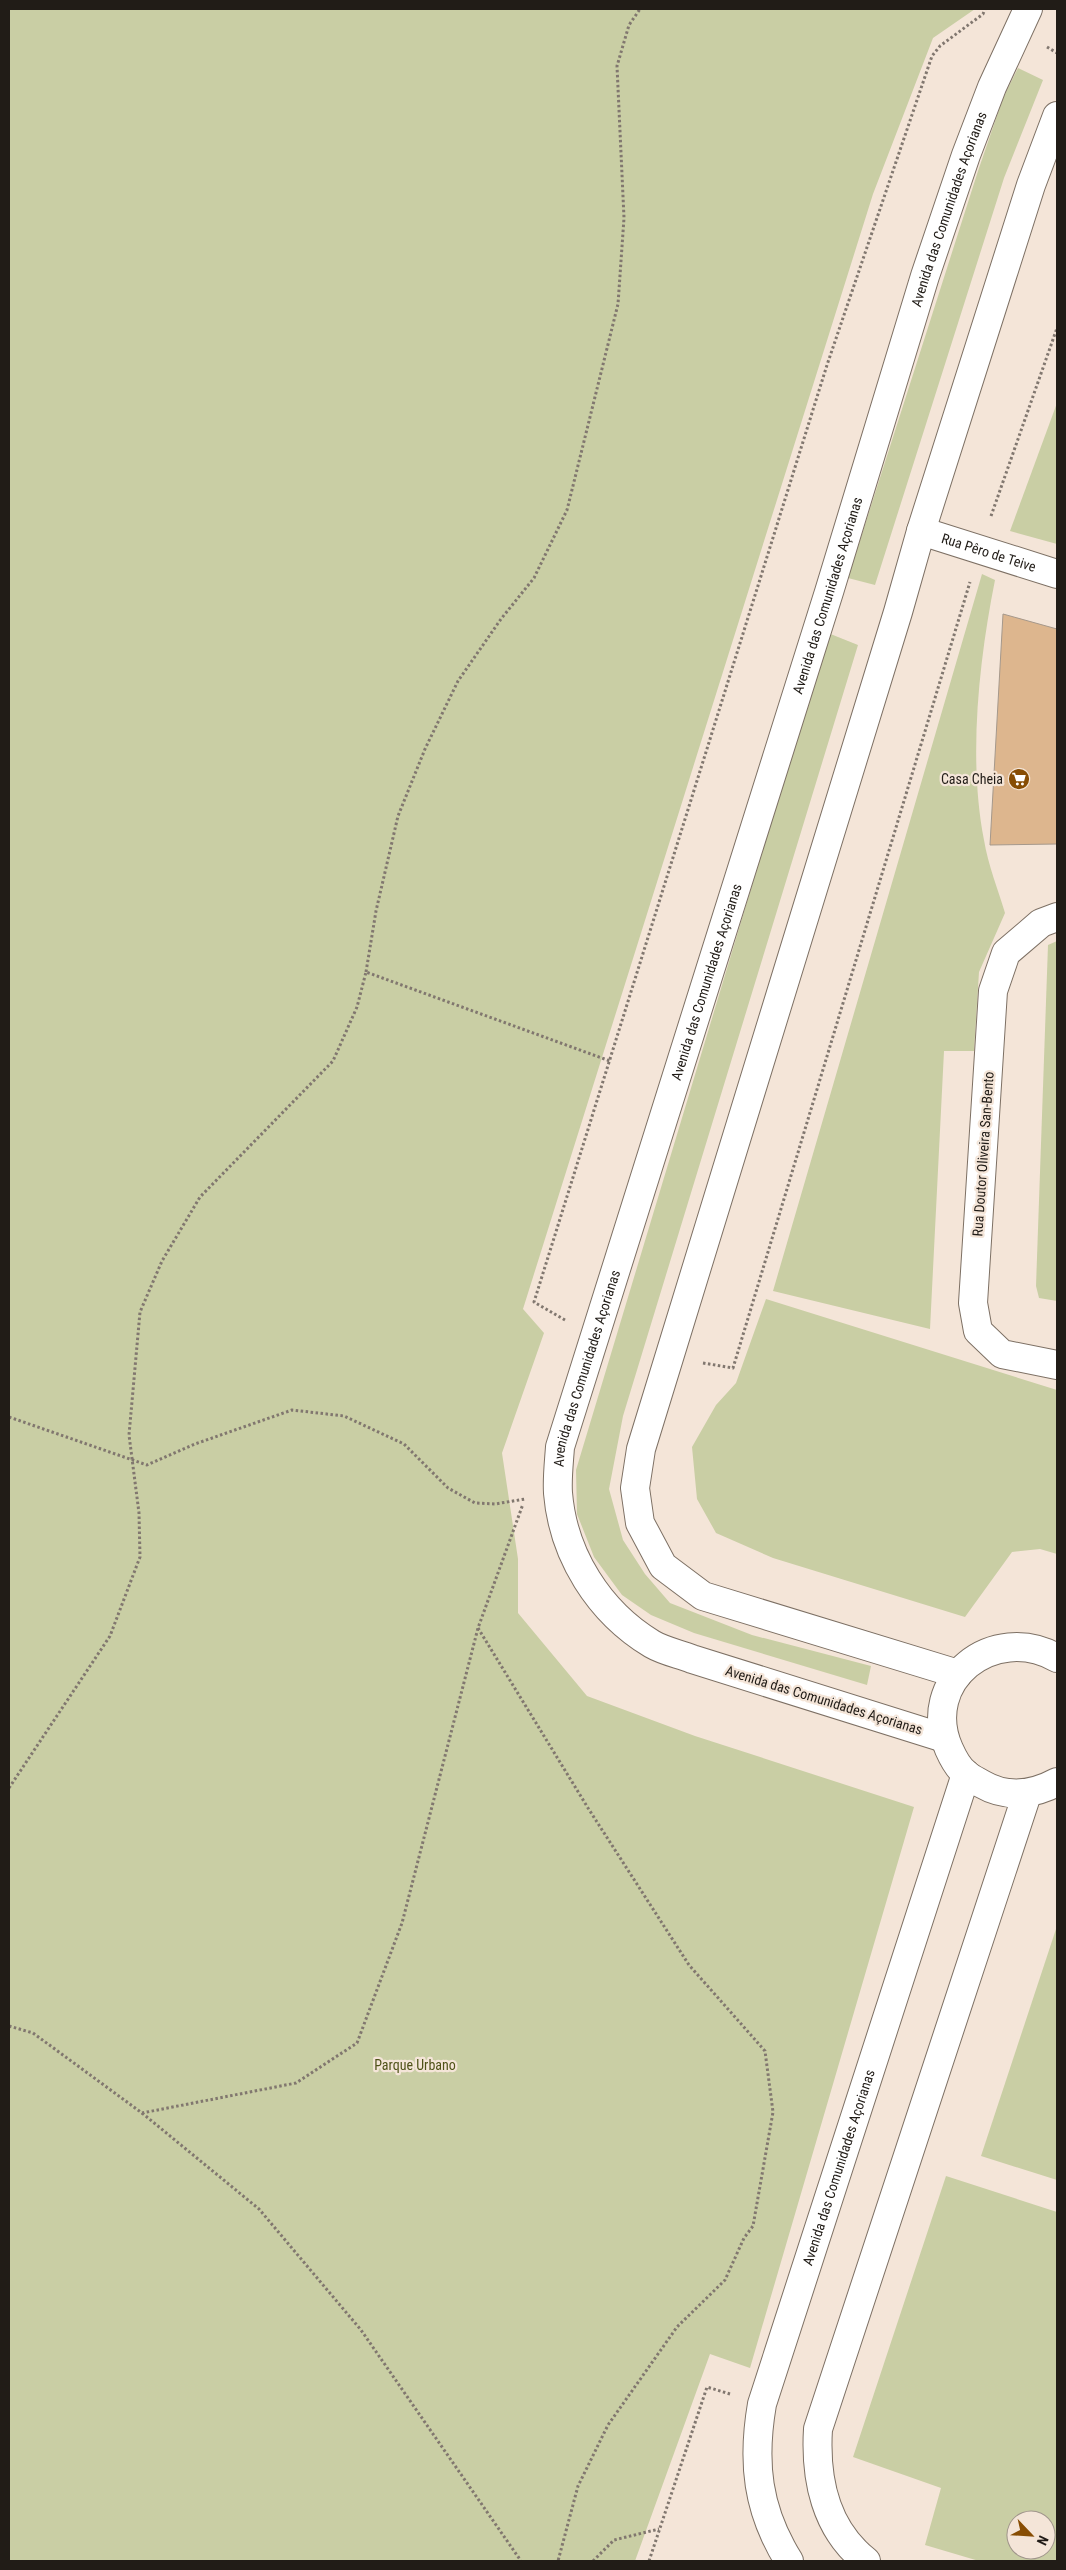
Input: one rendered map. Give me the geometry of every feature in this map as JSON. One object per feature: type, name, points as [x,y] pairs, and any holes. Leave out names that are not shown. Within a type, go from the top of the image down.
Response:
[{"type":"street","name":"Avenida das Comunidades Açorianas","points":[[944,1738],[692,1659],[653,1644],[619,1620],[590,1588],[568,1543],[558,1493],[560,1447],[823,611],[925,276],[966,155],[992,87],[1028,9]]},
{"type":"street","points":[[958,1674],[703,1596],[664,1566],[640,1523],[635,1488],[642,1449],[921,531],[1031,185],[1057,116]]},
{"type":"street","name":"Rua Pêro de Teive","points":[[921,531],[1057,574]]},
{"type":"street","name":"Rua Doutor Oliveira San-Bento","points":[[1057,917],[1041,923],[1006,953],[993,991],[973,1303],[978,1331],[1002,1354],[1057,1364]]},
{"type":"street","name":"Avenida das Comunidades Açorianas","points":[[1057,1658],[1041,1649],[1026,1647],[996,1648],[975,1658],[958,1674],[944,1704],[944,1738],[952,1758],[966,1774],[994,1791],[1027,1794],[1043,1790],[1057,1782]]},
{"type":"street","name":"Avenida das Comunidades Açorianas","points":[[789,2561],[778,2544],[767,2518],[760,2490],[756,2461],[757,2432],[762,2404],[966,1774]]},
{"type":"street","points":[[866,2561],[846,2541],[834,2522],[824,2500],[818,2477],[816,2454],[818,2429],[1027,1794]]},
{"type":"path","points":[[9,1788],[110,1636],[140,1557],[139,1513],[129,1435],[140,1312],[162,1261],[200,1197],[333,1061],[358,1007],[376,911],[398,816],[425,749],[458,681],[501,619],[534,578],[567,510],[618,304],[624,218],[617,66],[629,25],[640,9]]},
{"type":"path","points":[[983,14],[985,9]]},
{"type":"path","points":[[696,1361],[733,1368],[980,550],[1057,328]]},
{"type":"path","points":[[366,972],[610,1061]]},
{"type":"path","points":[[9,1417],[147,1466],[196,1444],[292,1410],[344,1416],[404,1444],[448,1488],[475,1503],[496,1504],[525,1499],[478,1628],[402,1923],[357,2043],[296,2083],[142,2113]]},
{"type":"path","points":[[478,1628],[588,1808],[689,1965],[765,2051],[773,2112],[753,2226],[744,2238],[724,2280],[677,2327],[608,2426],[578,2486],[558,2561]]},
{"type":"path","points":[[9,2026],[32,2033],[142,2113],[259,2209],[348,2315],[497,2523],[521,2561]]},
{"type":"path","points":[[649,2561],[707,2387],[762,2404]]},
{"type":"path","points":[[592,2561],[614,2540],[660,2528]]},
{"type":"green space","name":"Parque Urbano","points":[[9,9],[975,9],[933,38],[873,194],[523,1309],[544,1333],[502,1453],[518,1559],[518,1613],[587,1696],[695,1736],[914,1807],[750,2368],[710,2354],[635,2561],[9,2561]]},
{"type":"green space","points":[[1018,68],[1043,80],[1004,178],[875,585],[848,578],[978,171],[1003,98]]},
{"type":"green space","points":[[1057,403],[1057,544],[1010,531]]},
{"type":"green space","points":[[982,574],[995,580],[980,676],[976,743],[979,809],[986,849],[1005,913],[979,972],[974,1051],[944,1051],[930,1329],[773,1291]]},
{"type":"green space","points":[[828,633],[858,645],[623,1416],[609,1489],[623,1540],[645,1574],[670,1603],[752,1635],[871,1666],[867,1685],[694,1633],[651,1615],[622,1595],[594,1557],[577,1514],[576,1470]]},
{"type":"green space","points":[[1057,941],[1057,1301],[1039,1298],[1036,1286],[1048,945]]},
{"type":"green space","points":[[766,1299],[1057,1390],[1057,1554],[1040,1549],[1012,1552],[965,1617],[773,1558],[716,1533],[697,1499],[692,1447],[716,1405],[736,1383]]},
{"type":"green space","points":[[1057,1926],[1057,2180],[981,2156]]},
{"type":"green space","points":[[946,2176],[1057,2212],[1057,2561],[979,2561],[925,2545],[941,2488],[853,2457]]},
{"type":"building","points":[[1003,614],[1057,629],[1057,844],[990,845]]},
{"type":"place","name":"Casa Cheia","points":[[1019,779]]}]
